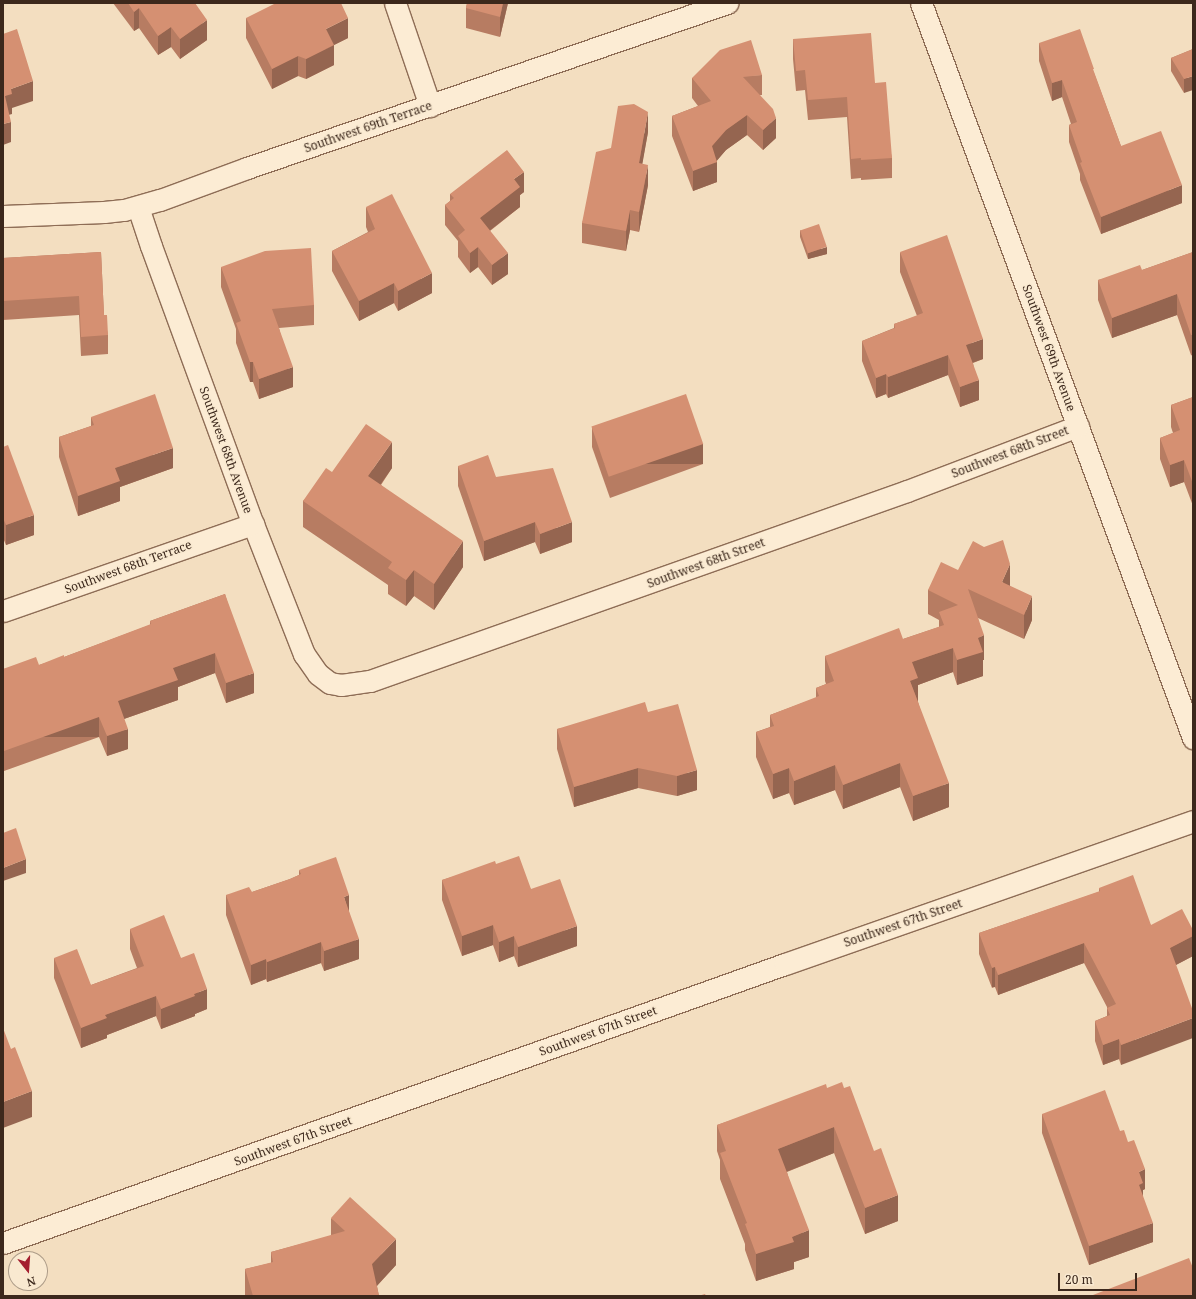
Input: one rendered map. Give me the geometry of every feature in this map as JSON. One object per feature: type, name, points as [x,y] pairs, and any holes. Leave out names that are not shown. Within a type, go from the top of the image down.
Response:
[{"type":"street","points":[[395,3],[430,106]]},
{"type":"street","name":"Southwest 69th Terrace","points":[[3,216],[104,212],[138,207],[727,3]]},
{"type":"street","name":"Southwest 69th Avenue","points":[[922,3],[1193,738]]},
{"type":"street","name":"Southwest 68th Avenue","points":[[138,207],[153,253],[253,524],[304,654],[318,674],[330,683]]},
{"type":"street","name":"Southwest 68th Street","points":[[330,683],[341,685],[370,681],[908,491],[1078,426]]},
{"type":"street","name":"Southwest 68th Terrace","points":[[3,611],[253,524]]},
{"type":"street","name":"Southwest 67th Street","points":[[3,1243],[800,959],[1193,821]]},
{"type":"building","points":[[128,3],[195,3],[207,20],[180,39],[171,27],[158,36],[139,8],[134,12]]},
{"type":"building","points":[[276,3],[341,3],[348,18],[326,29],[334,45],[306,59],[298,56],[272,69],[246,18]]},
{"type":"building","points":[[467,3],[503,3],[500,17],[466,8]]},
{"type":"building","points":[[17,29],[33,81],[11,89],[12,94],[5,96],[11,122],[3,124],[3,34]]},
{"type":"building","points":[[1080,29],[1121,146],[1161,131],[1182,185],[1101,217],[1080,163],[1082,162],[1069,125],[1077,122],[1062,80],[1052,83],[1039,43]]},
{"type":"building","points":[[871,33],[875,83],[886,82],[892,158],[861,160],[861,158],[851,159],[847,97],[808,100],[805,70],[796,71],[793,39]]},
{"type":"building","points":[[751,40],[762,75],[743,77],[773,109],[776,118],[763,130],[747,115],[726,130],[712,146],[717,162],[693,171],[672,116],[711,101],[692,78],[720,50]]},
{"type":"building","points":[[1193,49],[1193,76],[1184,79],[1171,58]]},
{"type":"building","points":[[634,104],[648,112],[639,163],[648,165],[639,212],[630,210],[626,231],[582,223],[596,152],[611,148],[618,106]]},
{"type":"building","points":[[507,150],[524,172],[514,179],[520,187],[480,218],[508,253],[492,265],[478,247],[470,253],[458,236],[465,230],[445,205],[454,198],[450,194]]},
{"type":"building","points":[[392,194],[432,273],[398,291],[394,283],[359,301],[332,251],[375,229],[366,207]]},
{"type":"building","points":[[819,224],[827,247],[808,253],[800,231]]},
{"type":"building","points":[[947,235],[983,339],[966,345],[979,380],[960,387],[948,355],[888,377],[886,374],[876,378],[862,341],[895,328],[894,324],[923,313],[900,252]]},
{"type":"building","points":[[311,248],[314,305],[272,309],[293,367],[259,379],[253,362],[250,362],[236,323],[241,321],[221,267],[265,251]]},
{"type":"building","points":[[101,252],[104,315],[107,315],[108,335],[81,337],[79,296],[3,301],[3,258]]},
{"type":"building","points":[[1193,252],[1193,335],[1191,335],[1177,294],[1112,318],[1098,280],[1140,265],[1142,270]]},
{"type":"building","points":[[155,394],[173,448],[115,468],[120,481],[78,496],[59,437],[94,425],[91,417]]},
{"type":"building","points":[[686,394],[703,444],[609,477],[591,427]]},
{"type":"building","points":[[1193,397],[1193,484],[1184,460],[1170,465],[1160,438],[1180,430],[1171,405]]},
{"type":"building","points":[[366,424],[392,442],[368,476],[463,541],[434,584],[414,570],[406,580],[388,568],[392,562],[303,501],[326,468],[332,472]]},
{"type":"building","points":[[8,445],[34,515],[6,525],[3,518],[3,447]]},
{"type":"building","points":[[488,455],[496,477],[553,468],[572,522],[540,534],[535,522],[484,541],[458,466]]},
{"type":"building","points":[[1003,540],[1010,564],[1002,582],[1032,596],[1024,615],[968,589],[984,635],[978,638],[983,652],[957,660],[953,648],[912,662],[918,678],[910,681],[949,783],[913,796],[900,763],[843,785],[835,765],[794,781],[789,768],[773,774],[756,732],[774,726],[770,715],[819,696],[816,688],[834,681],[825,656],[899,628],[903,639],[944,625],[939,612],[958,605],[928,590],[941,562],[958,570],[973,541],[984,547]]},
{"type":"building","points":[[225,594],[254,673],[226,683],[215,653],[173,668],[178,680],[118,701],[128,729],[107,736],[99,717],[4,751],[3,750],[3,669],[36,657],[39,665],[64,655],[64,657],[151,624],[150,621]]},
{"type":"building","points":[[645,702],[648,712],[678,704],[697,770],[677,776],[638,768],[574,787],[557,729]]},
{"type":"building","points":[[16,828],[26,859],[3,868],[3,833]]},
{"type":"building","points":[[519,856],[531,889],[560,879],[577,926],[518,947],[514,936],[499,942],[493,925],[462,936],[442,880],[495,861],[496,864]]},
{"type":"building","points":[[336,857],[349,895],[344,897],[359,939],[324,951],[321,942],[267,962],[266,959],[251,965],[226,895],[249,887],[252,892],[290,879],[301,874],[299,870]]},
{"type":"building","points":[[1133,875],[1151,925],[1182,909],[1193,930],[1193,936],[1170,948],[1193,1011],[1193,1018],[1121,1045],[1119,1039],[1103,1045],[1095,1021],[1110,1015],[1107,1008],[1116,1004],[1084,943],[998,975],[995,967],[992,968],[979,933],[1100,891],[1099,888]]},
{"type":"building","points":[[164,915],[181,958],[194,953],[207,989],[194,994],[195,996],[161,1009],[156,996],[105,1015],[107,1018],[81,1028],[54,958],[77,949],[91,985],[144,966],[130,929]]},
{"type":"building","points":[[3,1028],[11,1049],[15,1047],[32,1091],[3,1102]]},
{"type":"building","points":[[842,1082],[844,1088],[850,1086],[874,1151],[881,1148],[898,1195],[865,1208],[834,1127],[778,1149],[809,1230],[792,1237],[794,1242],[756,1254],[745,1224],[747,1223],[720,1153],[726,1151],[717,1125],[826,1084],[827,1088]]},
{"type":"building","points":[[1105,1090],[1120,1131],[1124,1130],[1128,1142],[1134,1140],[1145,1169],[1139,1172],[1143,1183],[1139,1185],[1153,1223],[1089,1246],[1042,1114]]},
{"type":"building","points":[[350,1197],[396,1239],[372,1264],[379,1296],[253,1296],[245,1269],[273,1262],[271,1252],[345,1231],[331,1218]]},
{"type":"building","points":[[1189,1258],[1193,1268],[1193,1296],[1093,1296],[1093,1295]]}]
